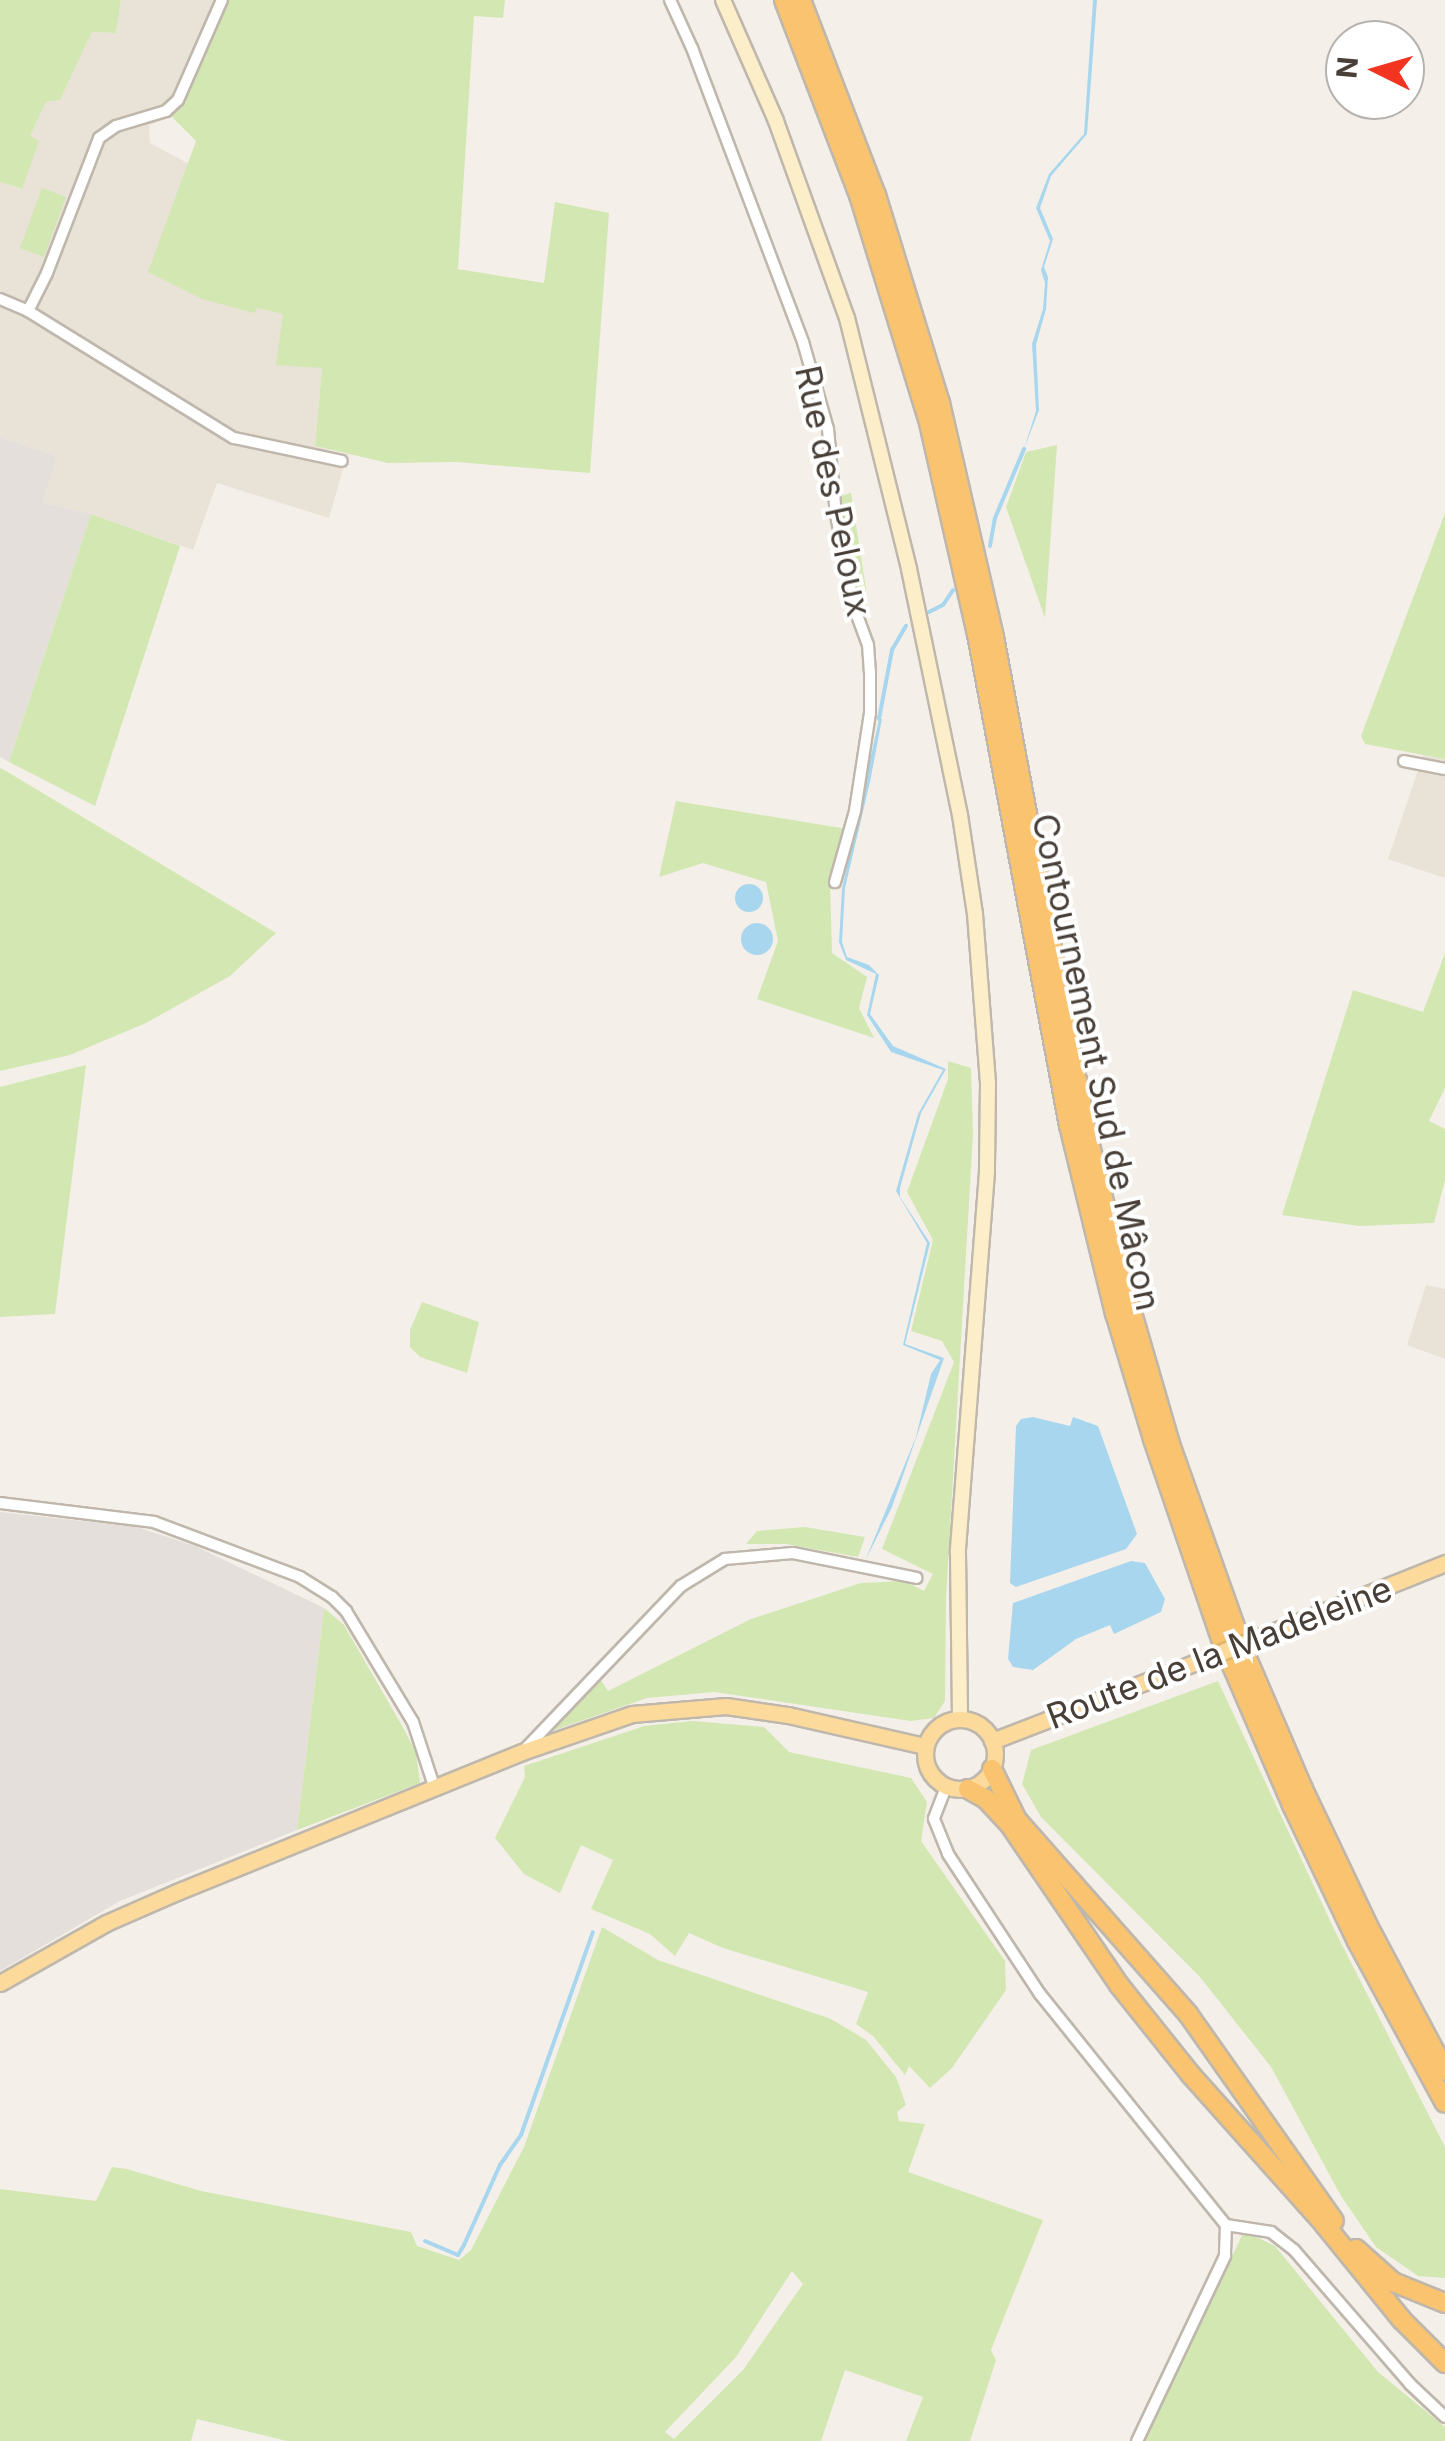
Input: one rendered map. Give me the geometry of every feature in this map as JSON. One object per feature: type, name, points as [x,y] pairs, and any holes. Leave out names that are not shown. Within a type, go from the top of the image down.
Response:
[{"type":"highway","name":"Contournement Sud de Mâcon","points":[[784,0],[860,194],[929,422],[977,634],[1073,1140],[1115,1313],[1153,1439],[1224,1646],[1292,1805],[1373,1972],[1445,2103]]},
{"type":"highway","name":"Contournement Sud de Mâcon","points":[[801,0],[876,195],[940,404],[994,637],[1086,1129],[1128,1299],[1170,1444],[1243,1649],[1302,1789],[1368,1926],[1445,2071]]},
{"type":"highway","points":[[992,1769],[1017,1820],[1188,2014],[1354,2246],[1392,2282],[1445,2303]]},
{"type":"highway","points":[[968,1789],[986,1799],[1010,1825],[1118,1985],[1191,2075],[1324,2224],[1402,2320],[1445,2364]]},
{"type":"main road","points":[[724,0],[776,121],[847,318],[910,569],[974,914],[988,1084],[987,1172],[958,1553],[960,1718]]},
{"type":"main road","name":"Route de la Madeleine","points":[[992,1741],[1445,1563]]},
{"type":"main road","points":[[0,1984],[106,1923],[606,1721],[693,1706],[772,1712],[925,1746]]},
{"type":"main road","points":[[960,1718],[979,1724],[992,1741],[992,1769],[985,1780],[968,1789],[946,1787],[928,1771],[925,1746],[934,1730],[960,1718]]},
{"type":"street","points":[[28,311],[47,273],[99,138],[116,126],[166,112],[178,100],[222,0]]},
{"type":"street","name":"Rue des Peloux","points":[[670,0],[692,48],[803,342],[828,429],[836,515],[870,672],[870,714],[855,810],[835,882]]},
{"type":"street","points":[[0,299],[28,311],[225,432],[342,462]]},
{"type":"street","points":[[1404,761],[1445,768]]},
{"type":"street","points":[[0,1503],[154,1522],[300,1577],[332,1597],[346,1611],[413,1722],[435,1789]]},
{"type":"street","points":[[522,1752],[681,1586],[725,1560],[794,1553],[918,1578]]},
{"type":"street","points":[[946,1787],[934,1819],[948,1854],[1050,2007],[1226,2225],[1225,2256],[1137,2441]]},
{"type":"street","points":[[1226,2225],[1271,2232],[1294,2250],[1410,2384],[1445,2417]]},
{"type":"shaded area","points":[[121,0],[227,0],[172,117],[149,125],[150,143],[189,164],[174,204],[257,308],[284,314],[322,367],[315,446],[347,455],[329,518],[217,483],[193,550],[91,514],[43,503],[57,456],[0,437],[0,182],[21,189],[30,136],[46,102],[60,100],[92,32],[116,33]]},
{"type":"shaded area","points":[[0,437],[57,456],[43,503],[91,514],[9,762],[0,757]]},
{"type":"shaded area","points":[[1423,755],[1445,759],[1445,878],[1388,859]]},
{"type":"shaded area","points":[[1426,1285],[1445,1289],[1445,1359],[1407,1345]]},
{"type":"shaded area","points":[[0,1512],[137,1527],[195,1546],[324,1608],[297,1830],[120,1901],[0,1971]]},
{"type":"green space","points":[[0,0],[121,0],[116,33],[92,32],[60,100],[46,102],[30,136],[39,141],[22,189],[0,182]]},
{"type":"green space","points":[[227,0],[505,0],[503,18],[474,16],[458,269],[544,283],[555,202],[609,213],[590,473],[457,462],[388,463],[315,446],[322,368],[276,365],[283,314],[257,308],[254,313],[202,299],[148,272],[196,141],[172,117]]},
{"type":"green space","points":[[42,188],[66,197],[44,257],[20,248]]},
{"type":"green space","points":[[1057,445],[1045,618],[1006,507],[1026,452]]},
{"type":"green space","points":[[851,493],[866,589],[867,631],[840,515],[839,496]]},
{"type":"green space","points":[[1445,513],[1445,759],[1365,744],[1361,736]]},
{"type":"green space","points":[[91,514],[180,546],[95,806],[9,762]]},
{"type":"green space","points":[[0,768],[276,933],[230,976],[146,1023],[70,1055],[0,1071]]},
{"type":"green space","points":[[676,801],[847,829],[830,881],[832,953],[867,977],[859,1008],[874,1038],[757,999],[778,941],[766,882],[703,863],[659,877]]},
{"type":"green space","points":[[1445,953],[1445,1088],[1429,1121],[1445,1129],[1445,1180],[1434,1223],[1359,1226],[1282,1215],[1353,990],[1423,1012]]},
{"type":"green space","points":[[948,1061],[971,1068],[973,1134],[946,1598],[945,1701],[934,1718],[911,1721],[714,1692],[647,1698],[549,1732],[600,1679],[608,1691],[751,1619],[861,1583],[905,1581],[924,1591],[933,1574],[882,1549],[954,1362],[942,1341],[911,1331],[933,1240],[907,1192],[948,1079]]},
{"type":"green space","points":[[86,1065],[55,1314],[0,1317],[0,1087]]},
{"type":"green space","points":[[422,1302],[479,1322],[467,1373],[420,1357],[410,1347],[410,1330]]},
{"type":"green space","points":[[805,1527],[865,1537],[858,1557],[786,1544],[746,1544],[757,1531]]},
{"type":"green space","points":[[324,1608],[344,1625],[401,1724],[416,1752],[420,1783],[297,1830]]},
{"type":"green space","points":[[1218,1681],[1334,1929],[1445,2147],[1445,2278],[1418,2276],[1376,2247],[1341,2196],[1271,2067],[1200,1977],[1041,1817],[1022,1784],[1031,1750]]},
{"type":"green space","points":[[693,1721],[764,1727],[789,1752],[911,1778],[927,1802],[921,1841],[1005,1961],[1006,1990],[952,2068],[930,2088],[909,2066],[905,2075],[873,2036],[856,2024],[868,1992],[723,1948],[689,1933],[675,1956],[650,1934],[591,1909],[613,1860],[581,1845],[560,1893],[524,1874],[495,1838],[525,1777],[524,1766],[644,1726]]},
{"type":"green space","points":[[602,1927],[658,1960],[831,2019],[866,2040],[896,2077],[906,2105],[897,2112],[899,2121],[925,2124],[908,2172],[1043,2220],[991,2350],[996,2360],[970,2441],[906,2441],[923,2397],[845,2370],[821,2441],[287,2441],[197,2419],[191,2441],[0,2441],[0,2189],[96,2201],[112,2167],[127,2169],[201,2191],[411,2232],[417,2246],[459,2260],[471,2250],[524,2147]],"holes":[[[792,2271],[803,2284],[743,2370],[674,2439],[665,2432],[736,2357]]]},
{"type":"green space","points":[[1244,2231],[1275,2246],[1378,2372],[1445,2427],[1445,2441],[1144,2441]]},
{"type":"water","points":[[1093,0],[1097,0],[1087,134],[1051,176],[1040,208],[1053,239],[1044,267],[1048,277],[1046,309],[1036,345],[1039,410],[1024,449],[1036,411],[1032,344],[1043,309],[1045,283],[1041,270],[1050,241],[1036,208],[1049,174],[1084,134]]},
{"type":"water","points":[[879,719],[870,782],[845,888],[842,942],[847,957],[869,965],[879,975],[870,1014],[893,1046],[946,1069],[921,1113],[900,1188],[900,1197],[930,1243],[905,1344],[944,1358],[892,1507],[865,1561],[916,1437],[931,1374],[940,1360],[903,1345],[927,1243],[896,1191],[918,1114],[943,1070],[891,1052],[867,1015],[876,974],[846,960],[839,942],[842,889]]},
{"type":"water","points":[[749,884],[759,888],[763,898],[759,908],[749,912],[739,908],[735,898],[739,888]]},
{"type":"water","points":[[757,923],[768,928],[773,939],[768,950],[757,955],[746,950],[741,939],[746,928]]},
{"type":"water","points":[[1033,1417],[1070,1426],[1073,1417],[1098,1426],[1137,1534],[1126,1549],[1016,1587],[1010,1583],[1016,1426],[1021,1419]]},
{"type":"water","points":[[1131,1561],[1145,1563],[1165,1599],[1161,1612],[1114,1634],[1110,1625],[1076,1639],[1033,1670],[1013,1667],[1008,1659],[1013,1603]]},
{"type":"waterway","points":[[990,546],[995,518],[1024,449]]},
{"type":"waterway","points":[[929,612],[943,605],[953,590]]},
{"type":"waterway","points":[[879,719],[892,650],[906,626]]},
{"type":"waterway","points":[[425,2241],[458,2255],[464,2245],[500,2165],[521,2135],[593,1932]]}]
